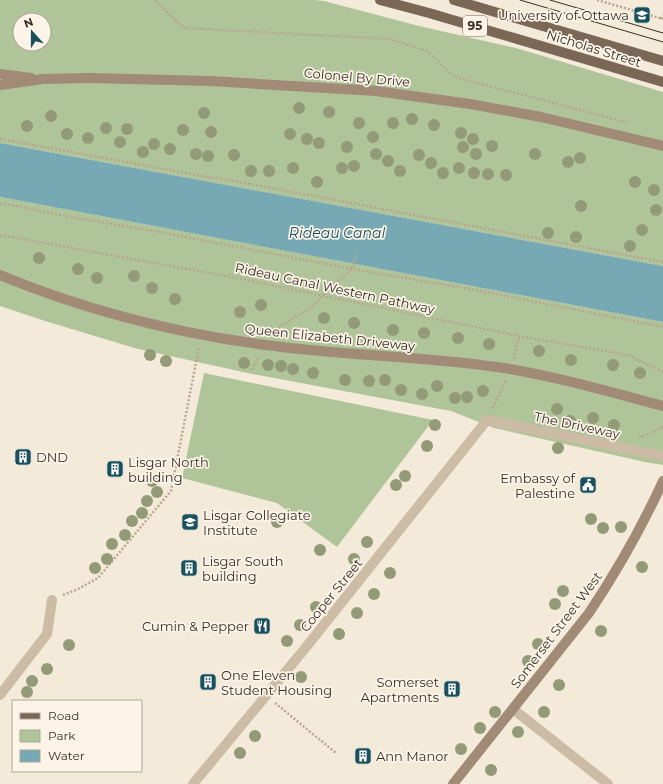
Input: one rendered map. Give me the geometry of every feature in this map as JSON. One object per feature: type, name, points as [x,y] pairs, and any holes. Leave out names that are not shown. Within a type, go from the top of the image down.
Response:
[{"type":"main road","name":"Nicholas Street","points":[[380,0],[444,17],[663,82]]},
{"type":"main road","name":"Nicholas Street","points":[[454,0],[663,61]]},
{"type":"street","name":"Colonel By Drive","points":[[0,74],[43,79]]},
{"type":"street","name":"Colonel By Drive","points":[[0,85],[43,79],[89,78],[210,81],[376,90],[541,116],[663,146]]},
{"type":"street","name":"Queen Elizabeth Driveway","points":[[0,275],[41,291],[156,326],[266,345],[344,354],[473,364],[512,370],[576,382],[663,406]]},
{"type":"street","name":"The Driveway","points":[[487,420],[663,456]]},
{"type":"street","name":"Cooper Street","points":[[192,784],[307,646],[487,420]]},
{"type":"street","name":"Somerset Street West","points":[[453,784],[588,613],[609,583],[647,515],[663,481]]},
{"type":"street","points":[[0,696],[47,634],[52,600]]},
{"type":"street","points":[[513,709],[608,784]]},
{"type":"path","points":[[155,0],[184,28],[390,39],[427,52],[455,77],[632,124]]},
{"type":"path","points":[[597,0],[662,19],[663,15]]},
{"type":"path","points":[[0,139],[258,185],[663,262]]},
{"type":"path","points":[[0,203],[352,269],[490,293],[663,327]]},
{"type":"path","name":"Rideau Canal Western Pathway","points":[[0,235],[237,278],[519,336],[628,356],[663,372]]},
{"type":"path","points":[[252,370],[272,332],[278,327],[306,312],[334,284],[352,269],[357,254]]},
{"type":"path","points":[[52,600],[78,589],[98,578],[171,491],[202,335]]},
{"type":"path","points":[[487,420],[512,370],[519,336]]},
{"type":"path","points":[[274,702],[336,753]]},
{"type":"green space","points":[[0,0],[324,1],[419,26],[516,48],[663,92],[663,266],[0,143]]},
{"type":"green space","points":[[0,197],[663,322],[663,465],[494,428],[451,411],[252,374],[138,349],[0,306]]},
{"type":"green space","points":[[204,373],[433,420],[337,547],[277,503],[182,478]]},
{"type":"water","name":"Rideau Canal","points":[[0,143],[663,266],[663,322],[0,197]]},
{"type":"tram line","points":[[520,0],[663,42]]},
{"type":"tram line","points":[[550,0],[663,33]]},
{"type":"place","name":"University of Ottawa","points":[[642,15]]},
{"type":"place","name":"DND","points":[[23,457]]},
{"type":"place","name":"Lisgar North building","points":[[115,469]]},
{"type":"place","name":"Embassy of Palestine","points":[[588,485]]},
{"type":"place","name":"Lisgar Collegiate Institute","points":[[190,522]]},
{"type":"place","name":"Lisgar South building","points":[[189,568]]},
{"type":"place","name":"Cumin & Pepper","points":[[262,626]]},
{"type":"place","name":"One Eleven Student Housing","points":[[208,682]]},
{"type":"place","name":"Somerset Apartments","points":[[452,689]]},
{"type":"place","name":"Ann Manor","points":[[363,756]]}]
